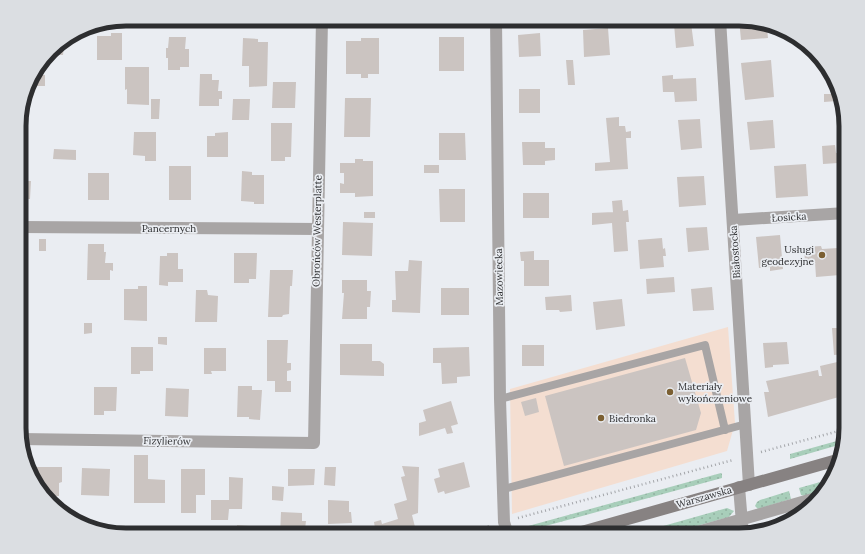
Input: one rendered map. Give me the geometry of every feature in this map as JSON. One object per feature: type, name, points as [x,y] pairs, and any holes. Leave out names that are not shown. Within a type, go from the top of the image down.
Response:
[{"type":"main road","name":"Warszawska","points":[[597,528],[834,461]]},
{"type":"street","name":"Obrońców Westerplatte","points":[[314,443],[322,26]]},
{"type":"street","name":"Mazowiecka","points":[[496,26],[500,399],[504,522],[506,528]]},
{"type":"street","name":"Białostocka","points":[[720,26],[746,424],[747,456],[743,528]]},
{"type":"street","name":"Łosicka","points":[[733,220],[839,213]]},
{"type":"street","name":"Pancernych","points":[[26,227],[318,229]]},
{"type":"street","name":"Fizylierów","points":[[27,439],[314,443]]},
{"type":"street","points":[[713,528],[807,501]]},
{"type":"lane","points":[[500,399],[705,344],[725,430]]},
{"type":"lane","points":[[504,490],[746,424]]},
{"type":"path","points":[[482,528],[839,431]]},
{"type":"shaded area","points":[[728,327],[735,423],[727,451],[512,514],[510,389]]},
{"type":"green space","points":[[838,441],[837,445],[790,459],[790,454]]},
{"type":"green space","points":[[721,473],[722,474],[722,478],[538,528],[521,528]]},
{"type":"green space","points":[[823,481],[811,496],[801,495],[799,488]]},
{"type":"green space","points":[[789,491],[791,499],[758,509],[755,506],[760,500]]},
{"type":"green space","points":[[727,508],[734,511],[729,517],[690,528],[656,528]]},
{"type":"building","points":[[674,26],[691,26],[694,46],[676,48]]},
{"type":"building","points":[[740,26],[767,30],[768,38],[741,40]]},
{"type":"building","points":[[608,28],[610,55],[584,57],[583,30]]},
{"type":"building","points":[[111,33],[122,33],[122,60],[97,60],[97,36],[111,36]]},
{"type":"building","points":[[540,33],[541,56],[519,57],[518,35]]},
{"type":"building","points":[[169,37],[186,37],[185,49],[189,49],[189,67],[180,67],[180,70],[168,70],[166,48],[168,48]]},
{"type":"building","points":[[439,37],[464,37],[464,71],[439,71]]},
{"type":"building","points":[[243,38],[258,39],[258,42],[268,42],[267,86],[249,87],[249,66],[242,66]]},
{"type":"building","points":[[361,38],[379,38],[379,74],[368,74],[368,78],[361,78],[361,74],[346,74],[346,41],[361,41]]},
{"type":"building","points":[[64,48],[63,55],[56,55]]},
{"type":"building","points":[[566,60],[573,60],[575,85],[568,85]]},
{"type":"building","points":[[771,60],[774,97],[745,100],[741,63]]},
{"type":"building","points":[[125,67],[149,67],[149,105],[127,104],[127,89],[125,90]]},
{"type":"building","points":[[200,74],[212,74],[212,80],[219,80],[218,91],[222,91],[222,99],[219,99],[219,106],[199,106]]},
{"type":"building","points":[[40,75],[45,75],[45,86],[35,86]]},
{"type":"building","points":[[673,75],[673,79],[696,78],[697,101],[675,102],[674,92],[663,92],[662,76]]},
{"type":"building","points":[[273,82],[296,82],[295,108],[272,108]]},
{"type":"building","points":[[519,89],[540,89],[540,113],[519,113]]},
{"type":"building","points":[[824,94],[834,94],[836,101],[824,102]]},
{"type":"building","points":[[345,98],[371,98],[370,137],[344,137]]},
{"type":"building","points":[[151,99],[160,99],[159,119],[151,119]]},
{"type":"building","points":[[233,99],[250,99],[249,120],[232,120]]},
{"type":"building","points":[[619,117],[619,126],[625,126],[626,132],[631,131],[631,138],[626,138],[628,169],[595,171],[595,163],[610,162],[606,118]]},
{"type":"building","points":[[700,119],[702,148],[681,150],[678,120]]},
{"type":"building","points":[[773,120],[775,148],[750,150],[747,122]]},
{"type":"building","points":[[271,123],[292,123],[291,157],[285,157],[285,161],[271,161]]},
{"type":"building","points":[[134,132],[156,132],[156,161],[145,161],[145,156],[133,155]]},
{"type":"building","points":[[228,132],[228,157],[207,157],[207,136],[215,136],[215,133]]},
{"type":"building","points":[[439,133],[465,133],[466,160],[439,160]]},
{"type":"building","points":[[522,142],[545,142],[545,148],[555,148],[555,160],[545,161],[545,165],[523,165]]},
{"type":"building","points":[[835,145],[836,153],[838,153],[838,163],[823,164],[822,146]]},
{"type":"building","points":[[54,149],[76,150],[76,160],[53,159]]},
{"type":"building","points":[[355,159],[373,161],[373,196],[355,197],[355,193],[340,193],[340,183],[344,184],[344,173],[340,173],[340,163],[355,163]]},
{"type":"building","points":[[806,164],[808,196],[776,198],[774,166]]},
{"type":"building","points":[[424,165],[439,165],[439,173],[424,173]]},
{"type":"building","points":[[169,166],[191,166],[191,200],[169,200]]},
{"type":"building","points":[[242,171],[252,172],[252,175],[264,175],[264,204],[254,204],[254,202],[241,201]]},
{"type":"building","points":[[88,173],[109,173],[109,200],[88,200]]},
{"type":"building","points":[[704,176],[706,205],[679,207],[677,177]]},
{"type":"building","points":[[26,181],[31,181],[30,199],[26,199]]},
{"type":"building","points":[[439,189],[465,189],[465,222],[440,222]]},
{"type":"building","points":[[523,193],[549,193],[549,218],[523,218]]},
{"type":"building","points":[[622,200],[623,211],[628,210],[629,222],[626,222],[628,251],[614,252],[612,223],[592,225],[592,213],[613,212],[612,201]]},
{"type":"building","points":[[364,212],[375,212],[375,218],[364,218]]},
{"type":"building","points":[[343,222],[373,223],[372,256],[342,255]]},
{"type":"building","points":[[707,227],[709,250],[688,252],[686,228]]},
{"type":"building","points":[[780,235],[783,269],[770,271],[770,267],[759,268],[756,237]]},
{"type":"building","points":[[662,238],[663,249],[665,248],[666,256],[663,256],[664,267],[640,269],[638,240]]},
{"type":"building","points":[[39,239],[46,239],[46,251],[39,251]]},
{"type":"building","points":[[88,244],[104,244],[104,252],[106,252],[105,263],[113,263],[113,271],[110,270],[110,280],[87,280]]},
{"type":"building","name":"Usługi geodezyjne","points":[[821,246],[822,249],[838,248],[839,275],[816,277],[815,262],[805,262],[804,247]]},
{"type":"building","points":[[534,251],[534,260],[549,260],[549,286],[524,286],[524,261],[521,261],[520,252]]},
{"type":"building","points":[[167,253],[178,253],[178,269],[183,269],[183,282],[168,282],[168,286],[159,285],[160,256],[167,256]]},
{"type":"building","points":[[234,253],[257,253],[256,279],[249,279],[249,283],[234,283]]},
{"type":"building","points":[[409,260],[422,261],[420,313],[392,312],[392,300],[396,300],[395,271],[408,271]]},
{"type":"building","points":[[270,270],[293,270],[292,286],[290,286],[289,314],[283,315],[282,317],[268,317]]},
{"type":"building","points":[[674,277],[675,292],[647,294],[646,279]]},
{"type":"building","points":[[342,280],[367,280],[367,291],[371,291],[370,307],[367,307],[367,319],[342,319],[344,293],[342,293]]},
{"type":"building","points":[[138,286],[147,286],[147,321],[124,320],[124,289],[138,289]]},
{"type":"building","points":[[712,287],[714,310],[693,311],[691,289]]},
{"type":"building","points":[[441,288],[469,288],[469,315],[441,315]]},
{"type":"building","points":[[196,290],[207,290],[208,295],[218,296],[217,322],[195,322]]},
{"type":"building","points":[[571,295],[572,311],[560,312],[559,310],[546,310],[545,297]]},
{"type":"building","points":[[622,299],[625,326],[596,330],[593,302]]},
{"type":"building","points":[[84,323],[92,323],[92,333],[84,334]]},
{"type":"building","points":[[832,328],[839,328],[839,355],[834,355]]},
{"type":"building","points":[[158,337],[167,337],[167,345],[158,344]]},
{"type":"building","points":[[267,340],[288,340],[287,363],[291,363],[291,370],[287,371],[287,381],[291,381],[291,392],[275,392],[275,381],[267,381]]},
{"type":"building","points":[[787,342],[789,364],[773,365],[773,367],[765,368],[763,343]]},
{"type":"building","points":[[340,344],[372,344],[372,361],[380,361],[384,364],[384,376],[340,375]]},
{"type":"building","points":[[522,345],[544,345],[544,366],[522,366]]},
{"type":"building","points":[[131,347],[153,347],[153,371],[140,371],[140,374],[131,374]]},
{"type":"building","points":[[469,347],[470,376],[457,377],[457,383],[442,384],[441,363],[433,363],[433,348]]},
{"type":"building","points":[[204,348],[226,348],[226,371],[211,371],[212,374],[204,374]]},
{"type":"building","name":"Biedronka","points":[[685,358],[701,413],[696,430],[564,466],[545,396]]},
{"type":"building","points":[[839,362],[839,397],[768,417],[764,392],[769,392],[766,381],[818,370],[819,376],[822,376],[820,366]]},
{"type":"building","points":[[238,386],[252,386],[252,390],[262,390],[260,420],[249,419],[249,417],[237,417]]},
{"type":"building","points":[[94,387],[117,387],[116,411],[104,411],[104,415],[94,415]]},
{"type":"building","points":[[166,388],[189,389],[188,417],[165,416]]},
{"type":"building","points":[[536,398],[539,412],[525,416],[521,402]]},
{"type":"building","points":[[451,401],[458,424],[451,426],[453,433],[447,434],[445,428],[419,436],[419,423],[426,421],[423,410]]},
{"type":"building","points":[[134,455],[148,455],[148,479],[165,480],[165,503],[134,503]]},
{"type":"building","points":[[464,462],[470,487],[445,494],[444,491],[438,493],[434,479],[440,477],[438,469]]},
{"type":"building","points":[[402,466],[419,467],[418,513],[412,515],[415,528],[375,528],[374,522],[381,520],[382,524],[398,519],[394,504],[407,500],[401,477],[405,476]]},
{"type":"building","points":[[34,467],[62,467],[62,482],[59,483],[59,496],[54,496],[51,494],[39,478]]},
{"type":"building","points":[[325,467],[336,467],[335,486],[324,485]]},
{"type":"building","points":[[82,468],[110,469],[109,496],[81,495]]},
{"type":"building","points":[[181,469],[205,469],[205,495],[196,495],[196,513],[181,513]]},
{"type":"building","points":[[288,469],[315,469],[314,485],[288,486]]},
{"type":"building","points":[[229,477],[243,478],[242,509],[229,509],[228,520],[211,520],[211,500],[229,500]]},
{"type":"building","points":[[272,486],[284,487],[283,501],[272,500]]},
{"type":"building","points":[[328,500],[349,501],[349,512],[351,512],[352,523],[328,524]]},
{"type":"building","points":[[281,512],[302,513],[302,521],[306,521],[305,528],[280,528]]},
{"type":"building","points":[[237,525],[249,526],[249,528],[237,528]]},
{"type":"building","points":[[168,527],[168,528],[154,528]]},
{"type":"place","name":"Usługi geodezyjne","points":[[822,255]]},
{"type":"place","name":"Materiały wykończeniowe","points":[[670,392]]},
{"type":"place","name":"Biedronka","points":[[601,418]]}]
